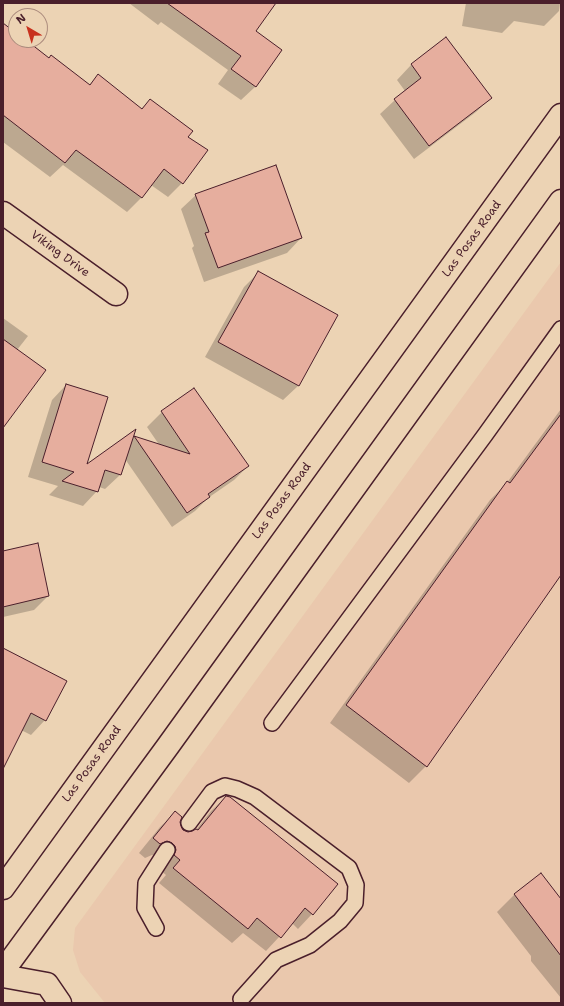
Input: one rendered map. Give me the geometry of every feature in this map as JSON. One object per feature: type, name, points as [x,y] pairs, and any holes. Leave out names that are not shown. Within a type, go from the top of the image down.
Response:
[{"type":"main road","name":"Las Posas Road","points":[[3,888],[561,115]]},
{"type":"main road","points":[[3,971],[168,746],[561,201]]},
{"type":"main road","name":"Viking Drive","points":[[3,213],[116,294]]},
{"type":"main road","points":[[3,976],[47,984],[60,1003]]},
{"type":"lane","points":[[272,723],[486,435],[561,329]]},
{"type":"lane","points":[[188,823],[212,792],[225,786],[237,789],[255,796],[349,868],[356,885],[355,903],[340,921],[310,945],[276,960],[242,999]]},
{"type":"lane","points":[[156,928],[145,908],[146,883],[167,850]]},
{"type":"shaded area","points":[[561,262],[561,1003],[105,1003],[80,972],[73,950],[75,928]]},
{"type":"building","points":[[167,3],[276,3],[256,31],[282,50],[256,87],[231,69],[241,56]]},
{"type":"building","points":[[3,23],[8,27],[8,48],[36,48],[49,58],[51,55],[90,85],[98,74],[142,109],[150,99],[193,131],[188,137],[208,150],[183,184],[164,169],[142,198],[76,150],[65,163],[3,115]]},
{"type":"building","points":[[446,37],[492,98],[429,146],[394,99],[421,78],[411,64]]},
{"type":"building","points":[[276,165],[302,238],[218,268],[205,233],[209,232],[195,194]]},
{"type":"building","points":[[258,271],[338,315],[299,386],[218,342]]},
{"type":"building","points":[[3,339],[46,370],[3,428]]},
{"type":"building","points":[[66,384],[108,397],[87,464],[136,429],[121,475],[105,470],[98,492],[62,481],[74,472],[42,462]]},
{"type":"building","points":[[194,388],[249,466],[208,494],[210,497],[187,513],[134,436],[190,454],[161,411]]},
{"type":"building","points":[[561,414],[561,575],[427,767],[346,705],[507,481],[510,483]]},
{"type":"building","points":[[38,543],[49,596],[3,607],[3,551]]},
{"type":"building","points":[[3,648],[67,681],[46,721],[31,713],[3,769]]},
{"type":"building","points":[[226,796],[230,797],[338,884],[313,915],[305,908],[281,938],[257,918],[248,929],[173,868],[180,860],[174,855],[176,850],[172,843],[167,841],[160,844],[153,838],[175,811],[182,817],[180,822],[183,830],[188,832],[196,829],[198,830]]},
{"type":"building","points":[[541,873],[561,899],[561,956],[514,894]]}]
